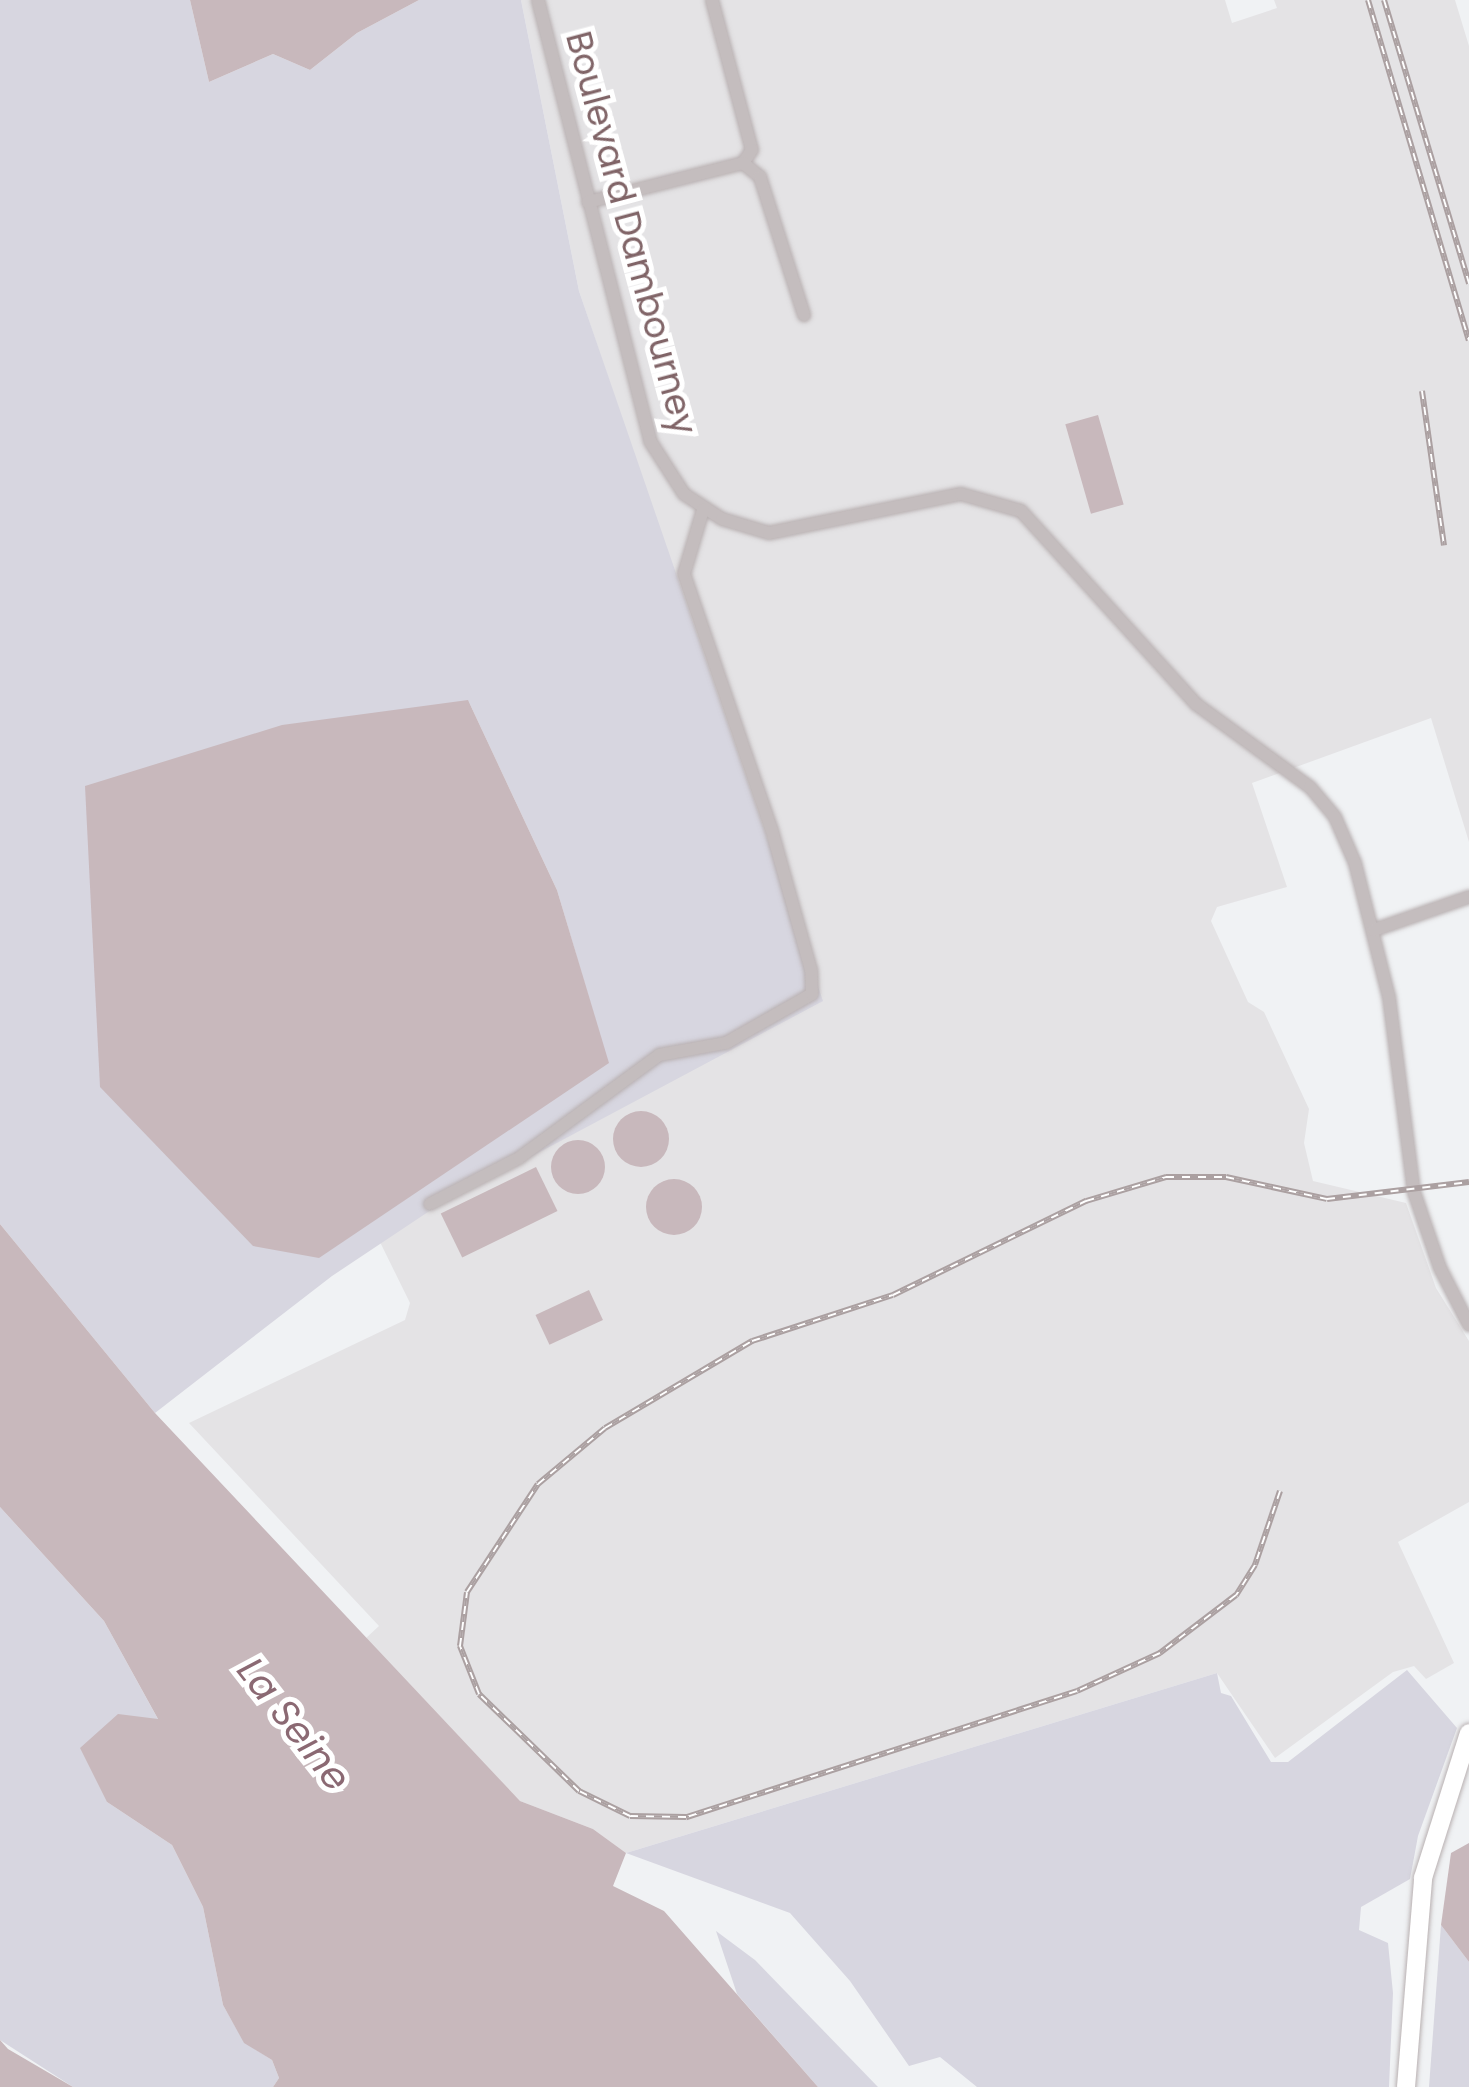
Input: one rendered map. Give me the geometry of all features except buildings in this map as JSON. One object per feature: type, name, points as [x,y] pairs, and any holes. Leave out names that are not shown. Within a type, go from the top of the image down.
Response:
[{"type":"main road","points":[[1406,2087],[1423,1878],[1469,1733]]},
{"type":"main road","points":[[1417,2087],[1429,1908],[1469,1756]]},
{"type":"street","name":"Boulevard Dambourney","points":[[538,0],[650,441],[668,474],[703,510],[768,532],[961,494],[1021,511],[1196,704],[1324,802],[1348,843],[1374,930],[1391,1013],[1414,1192],[1440,1268],[1469,1325]]},
{"type":"street","points":[[588,202],[743,164],[752,150],[712,0]]},
{"type":"street","points":[[743,164],[760,178],[804,314]]},
{"type":"street","points":[[430,1204],[519,1158],[659,1055],[726,1043],[812,994],[812,970],[772,831],[684,574],[703,510]]},
{"type":"street","points":[[1374,930],[1469,897]]},
{"type":"shaded area","points":[[0,0],[190,0],[209,82],[273,54],[310,70],[357,33],[419,0],[521,0],[579,291],[823,1001],[431,1210],[332,1276],[155,1413],[0,1224]],"holes":[[[468,700],[557,890],[608,1062]]]},
{"type":"shaded area","points":[[521,0],[1225,0],[1232,23],[1277,8],[1274,0],[1455,0],[1469,46],[1469,842],[1431,718],[1252,783],[1287,887],[1217,907],[1211,921],[1248,1002],[1264,1012],[1309,1109],[1304,1143],[1313,1181],[1406,1203],[1436,1288],[1469,1341],[1469,1502],[1398,1542],[1454,1663],[1426,1679],[1414,1666],[1393,1672],[1275,1758],[1217,1673],[626,1853],[593,1829],[520,1801],[365,1639],[379,1626],[189,1423],[405,1320],[410,1303],[379,1240],[729,735],[579,291]]},
{"type":"shaded area","points":[[0,1507],[104,1621],[159,1721],[107,1802],[172,1845],[203,1907],[223,2005],[244,2042],[272,2060],[279,2078],[273,2087],[73,2087],[0,2040]]},
{"type":"shaded area","points":[[1407,1670],[1457,1728],[1418,1836],[1410,1879],[1361,1907],[1359,1930],[1388,1943],[1393,1993],[1389,2087],[977,2087],[940,2057],[909,2066],[850,1981],[790,1913],[626,1853],[1217,1673],[1221,1693],[1231,1696],[1271,1762],[1288,1762]]},
{"type":"shaded area","points":[[1441,1925],[1469,1962],[1469,2087],[1429,2087]]},
{"type":"shaded area","points":[[716,1931],[755,1960],[878,2087],[818,2087],[737,1994]]},
{"type":"water","points":[[190,0],[419,0],[357,33],[310,70],[273,54],[209,82]]},
{"type":"water","points":[[1098,415],[1124,504],[1091,514],[1065,424]]},
{"type":"water","points":[[468,700],[557,890],[609,1063],[319,1258],[253,1246],[100,1087],[85,786],[282,725]]},
{"type":"water","points":[[641,1111],[661,1119],[669,1139],[661,1159],[641,1167],[621,1159],[613,1139],[621,1119]]},
{"type":"water","points":[[578,1140],[597,1148],[605,1167],[597,1186],[578,1194],[559,1186],[551,1167],[559,1148]]},
{"type":"water","points":[[536,1167],[557,1211],[462,1258],[441,1213]]},
{"type":"water","points":[[674,1179],[694,1187],[702,1207],[694,1227],[674,1235],[654,1227],[646,1207],[654,1187]]},
{"type":"water","name":"La Seine","points":[[0,1224],[155,1413],[520,1801],[593,1829],[626,1853],[613,1886],[664,1911],[818,2087],[273,2087],[279,2078],[272,2060],[244,2043],[223,2005],[203,1907],[172,1845],[107,1802],[80,1748],[118,1714],[158,1719],[104,1621],[0,1507]]},
{"type":"water","points":[[589,1290],[603,1320],[549,1345],[536,1315]]},
{"type":"water","points":[[1469,1843],[1469,1962],[1441,1925],[1451,1853]]},
{"type":"water","points":[[0,2040],[8,2049],[73,2087],[0,2087]]},
{"type":"railway","points":[[1368,0],[1469,340]]},
{"type":"railway","points":[[1384,0],[1469,284]]},
{"type":"railway","points":[[1422,391],[1444,545]]},
{"type":"railway","points":[[1280,1491],[1255,1565],[1236,1595],[1160,1653],[1077,1691],[686,1817],[630,1816],[579,1791],[479,1694],[460,1646],[467,1592],[538,1484],[605,1428],[752,1341],[893,1295],[1086,1201],[1166,1177],[1226,1177],[1327,1199],[1469,1182]]}]
